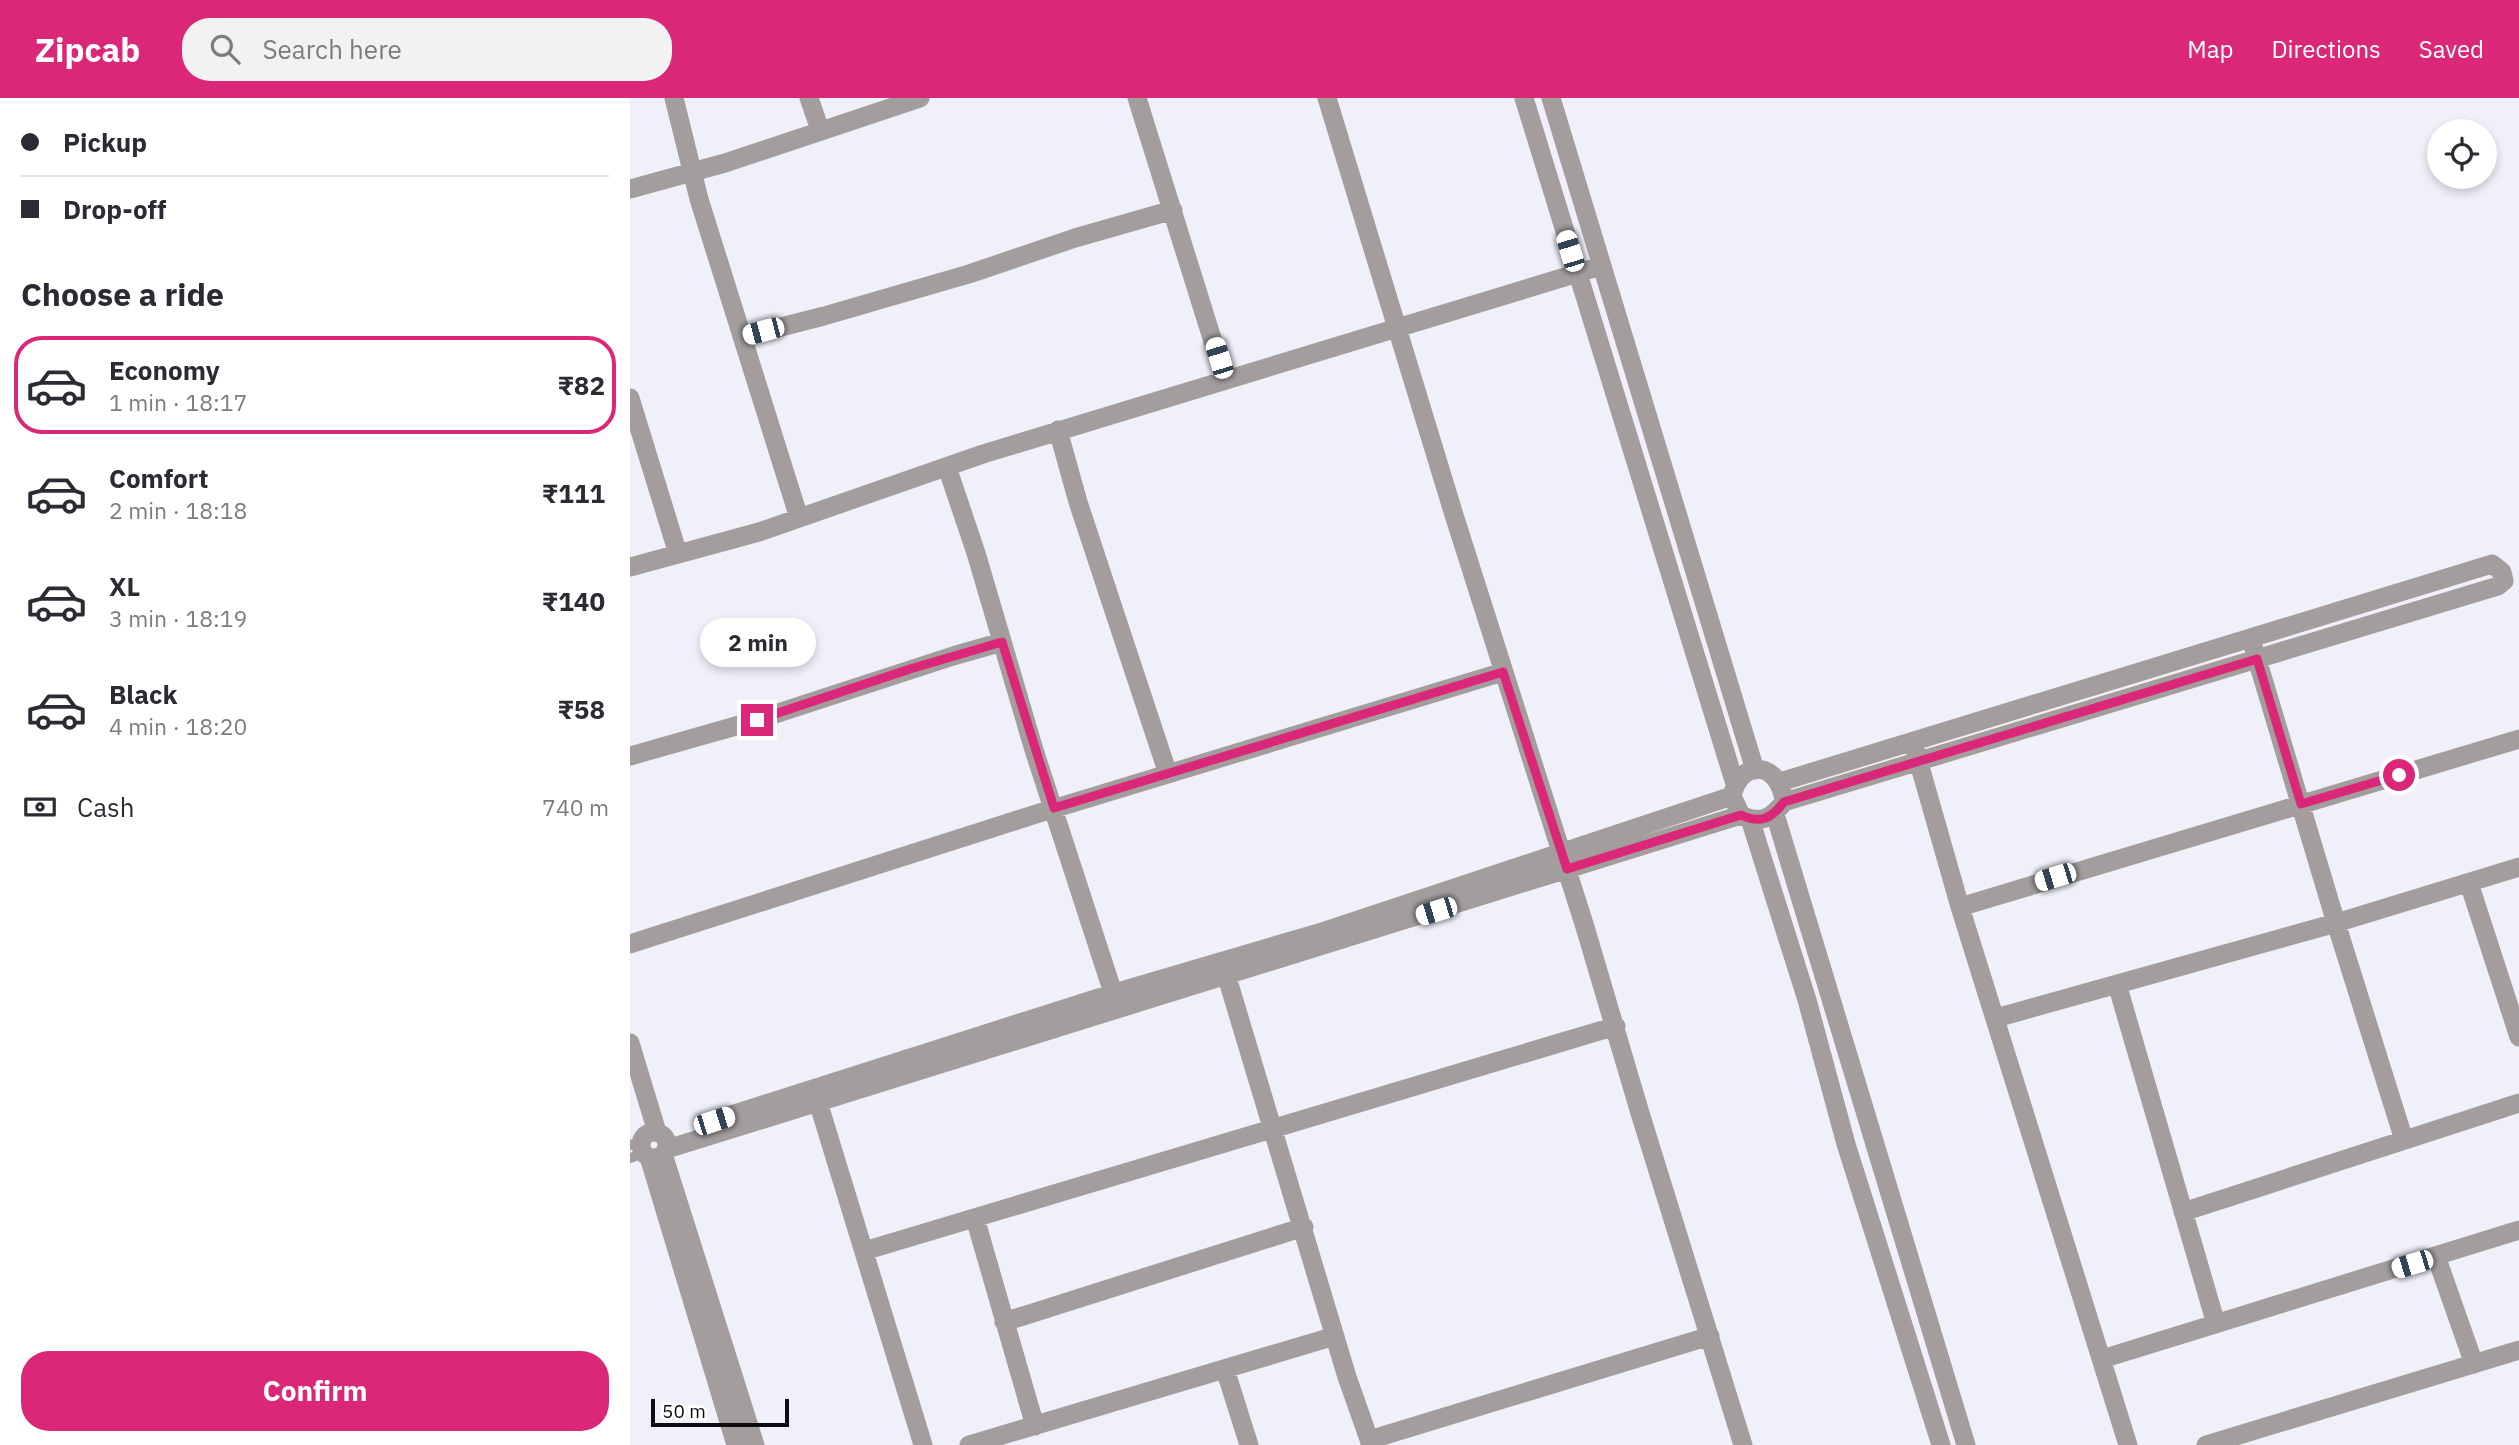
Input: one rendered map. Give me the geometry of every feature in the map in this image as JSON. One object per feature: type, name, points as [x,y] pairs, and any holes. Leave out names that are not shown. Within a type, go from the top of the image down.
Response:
[{"type":"street","points":[[674,98],[692,172],[799,518]]},
{"type":"street","points":[[809,98],[820,130]]},
{"type":"street","points":[[630,190],[920,98]]},
{"type":"street","points":[[1137,98],[1226,380]]},
{"type":"street","points":[[1327,98],[1503,672],[1616,1026],[1640,1113],[1743,1445]]},
{"type":"street","points":[[1524,98],[1734,790],[1746,817],[1807,1000],[1846,1144],[1941,1445]]},
{"type":"street","points":[[1551,98],[1755,770]]},
{"type":"street","points":[[742,337],[970,274],[1075,237],[1173,210]]},
{"type":"street","points":[[630,567],[759,532],[1058,430],[1601,266]]},
{"type":"street","points":[[630,398],[678,554]]},
{"type":"street","points":[[1058,430],[1078,502],[1168,774]]},
{"type":"street","points":[[947,467],[1116,1001]]},
{"type":"street","points":[[649,1146],[1564,861],[1746,817],[1759,820],[1779,808],[1919,761],[2498,586],[2504,581],[2502,572],[2492,564],[1780,782]]},
{"type":"street","points":[[2250,638],[2404,1140]]},
{"type":"street","points":[[630,756],[757,720],[1002,642]]},
{"type":"street","points":[[630,944],[1054,808],[1503,672]]},
{"type":"street","points":[[1960,907],[2519,739]]},
{"type":"street","points":[[1913,741],[1960,907],[2128,1445]]},
{"type":"street","points":[[1564,861],[1734,790],[1740,777],[1755,770],[1771,773],[1780,782],[1779,808],[1966,1445]]},
{"type":"street","points":[[1996,1018],[2336,923],[2519,867]]},
{"type":"street","points":[[2469,883],[2519,1037]]},
{"type":"street","points":[[1224,968],[1370,1443],[1710,1336]]},
{"type":"street","points":[[2117,984],[2216,1324]]},
{"type":"street","points":[[864,1251],[1616,1026]]},
{"type":"street","points":[[630,1043],[649,1146],[755,1445]]},
{"type":"street","points":[[630,1087],[736,1445]]},
{"type":"street","points":[[816,1095],[923,1445]]},
{"type":"street","points":[[2183,1212],[2519,1103]]},
{"type":"street","points":[[975,1218],[1035,1426]]},
{"type":"street","points":[[1004,1322],[1304,1227]]},
{"type":"street","points":[[2102,1359],[2519,1230]]},
{"type":"street","points":[[2436,1256],[2474,1364]]},
{"type":"street","points":[[969,1445],[1335,1335]]},
{"type":"street","points":[[2206,1445],[2519,1350]]},
{"type":"street","points":[[1225,1368],[1249,1445]]},
{"type":"route","points":[[757,720],[910,669],[1002,642],[1054,808],[1503,672],[1567,869],[1741,815],[1750,819],[1767,819],[1784,802],[2257,659],[2301,804],[2399,775]]}]
